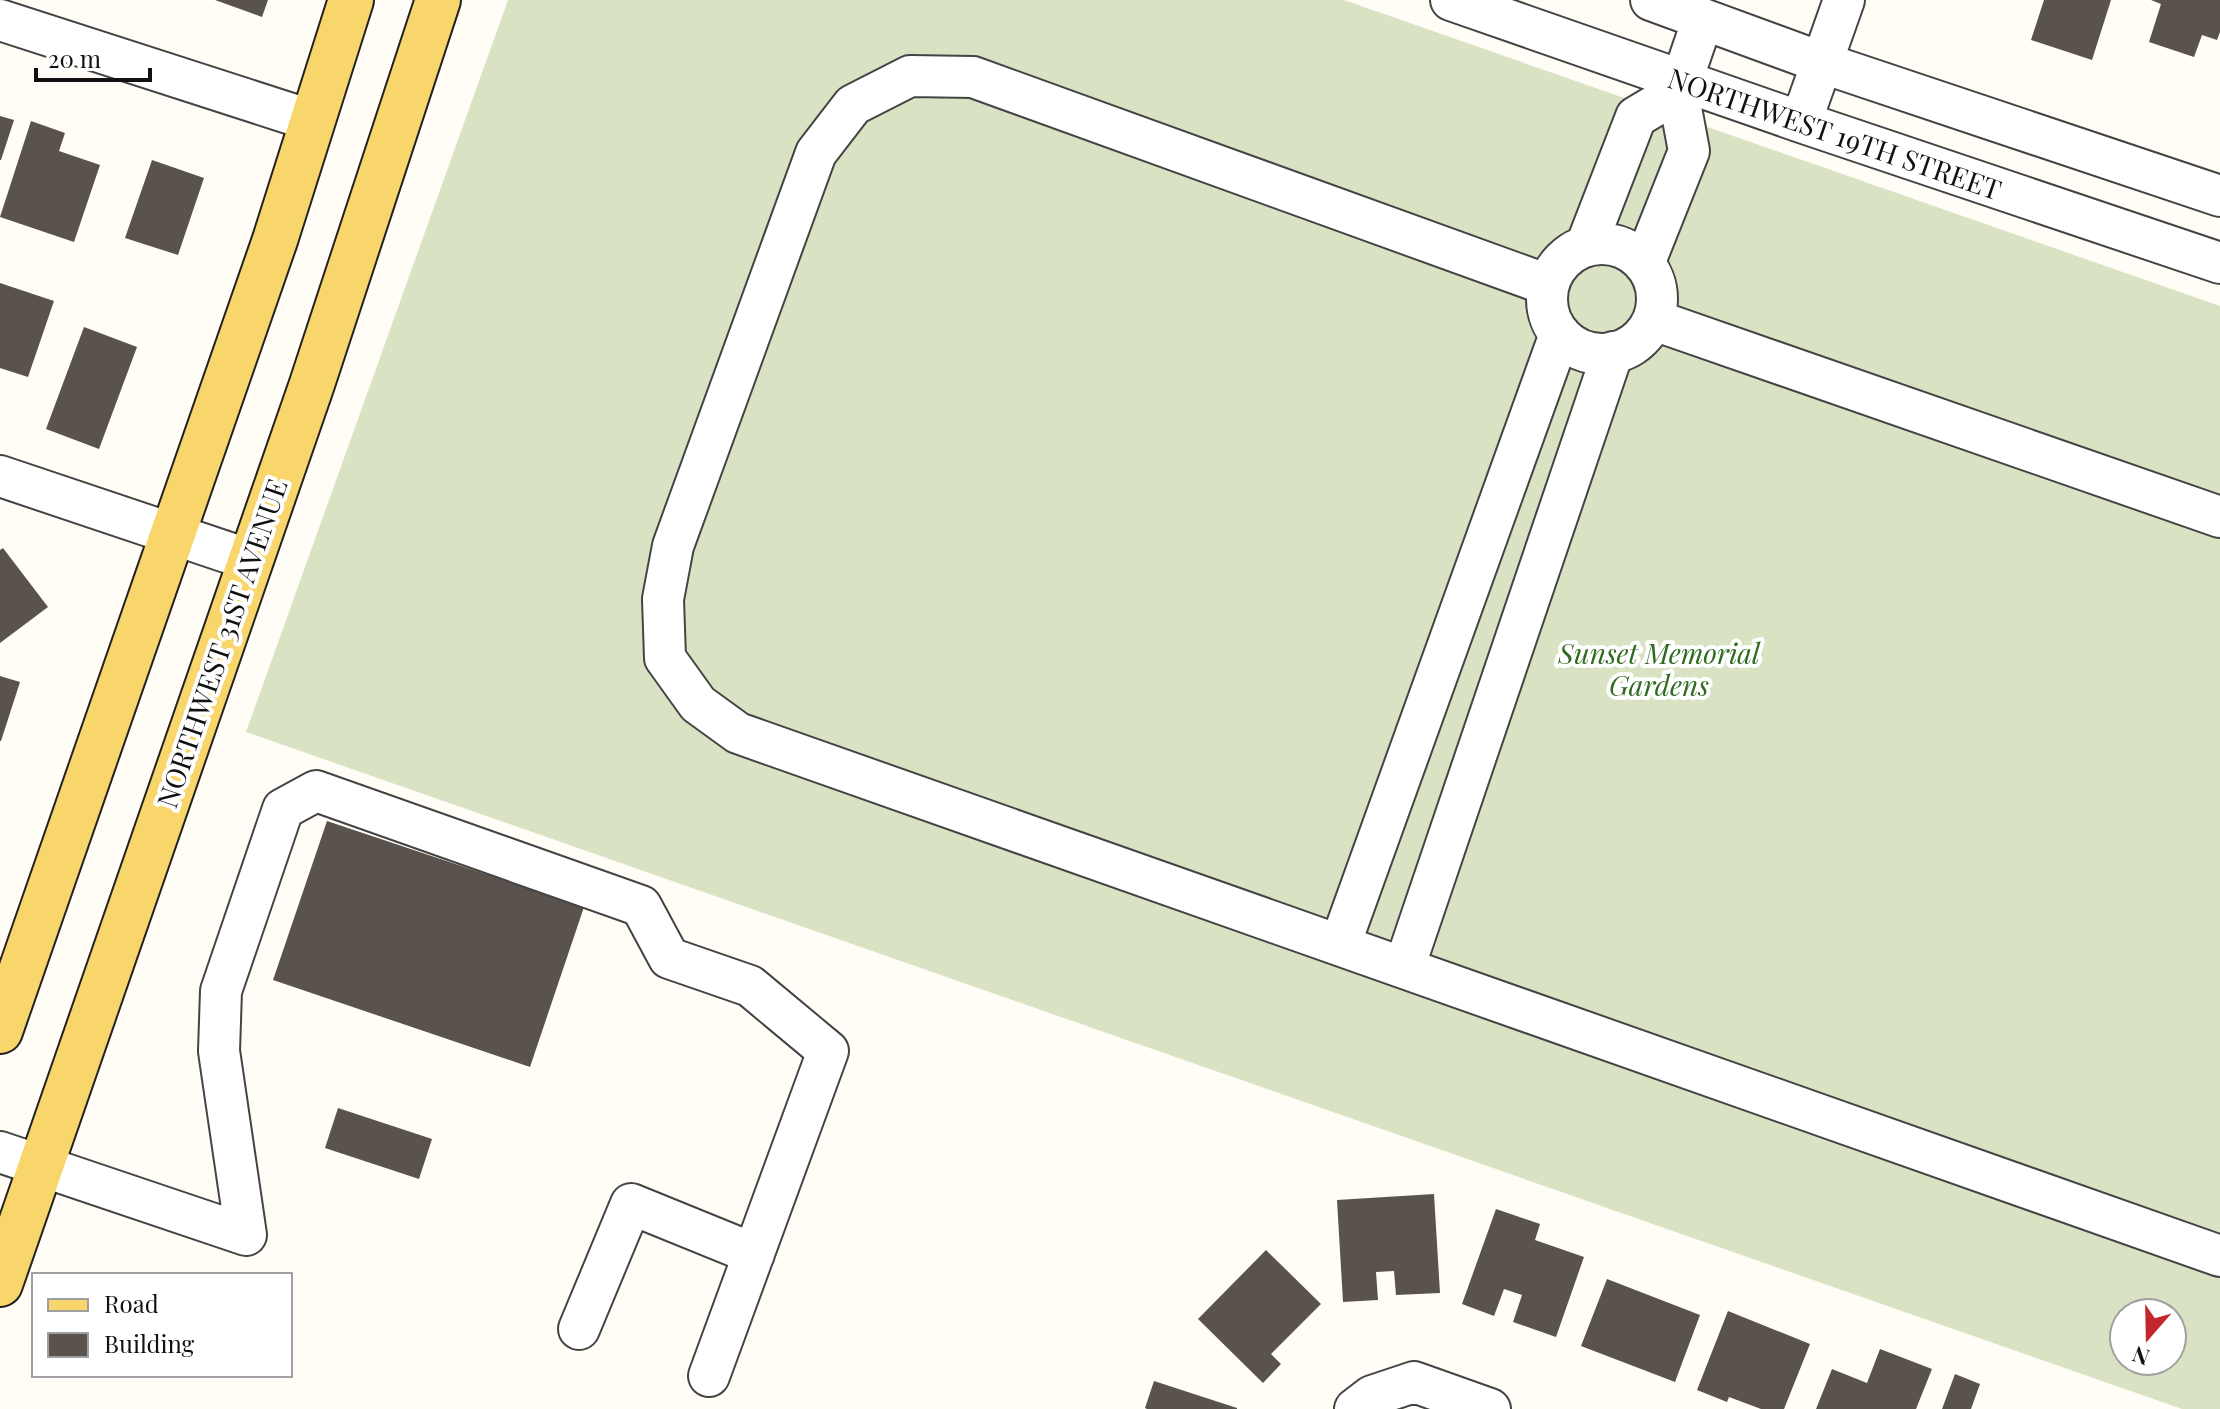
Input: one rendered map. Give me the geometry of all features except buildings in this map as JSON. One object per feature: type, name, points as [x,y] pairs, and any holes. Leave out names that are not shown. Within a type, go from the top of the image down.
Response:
[{"type":"main road","points":[[0,1031],[275,240],[351,0]]},
{"type":"main road","name":"NORTHWEST 31ST AVENUE","points":[[0,1284],[312,384],[438,0]]},
{"type":"street","name":"NORTHWEST 19TH STREET","points":[[1451,0],[1506,9],[1680,86],[1801,122],[2220,263]]},
{"type":"street","points":[[1651,0],[1823,63],[2220,196]]},
{"type":"street","points":[[1801,122],[1844,0]]},
{"type":"street","points":[[1644,264],[1689,151],[1680,86],[1703,19]]},
{"type":"street","points":[[0,20],[313,121]]},
{"type":"street","points":[[1548,285],[973,77],[910,76],[853,105],[816,153],[673,546],[663,599],[665,658],[698,704],[738,733],[2220,1256]]},
{"type":"street","points":[[1586,246],[1636,117],[1680,86]]},
{"type":"street","points":[[1602,244],[1632,253],[1644,264],[1652,276],[1656,291],[1654,320],[1644,335],[1630,346],[1598,354],[1584,350],[1560,334],[1549,311],[1548,285],[1556,268],[1569,255],[1586,246],[1602,244]]},
{"type":"street","points":[[1654,320],[2220,517]]},
{"type":"street","points":[[1340,945],[1560,334]]},
{"type":"street","points":[[1404,968],[1613,352]]},
{"type":"street","points":[[0,476],[250,560]]},
{"type":"street","points":[[0,1152],[246,1235],[219,1051],[221,991],[283,809],[316,791],[641,906],[669,958],[750,986],[828,1051],[709,1376]]},
{"type":"street","points":[[579,1329],[631,1204],[754,1254]]},
{"type":"street","points":[[1355,1409],[1372,1396],[1414,1382],[1490,1409]]},
{"type":"green space","name":"Sunset Memorial Gardens","points":[[508,0],[1344,0],[2220,306],[2220,1409],[2182,1409],[246,732]]}]
